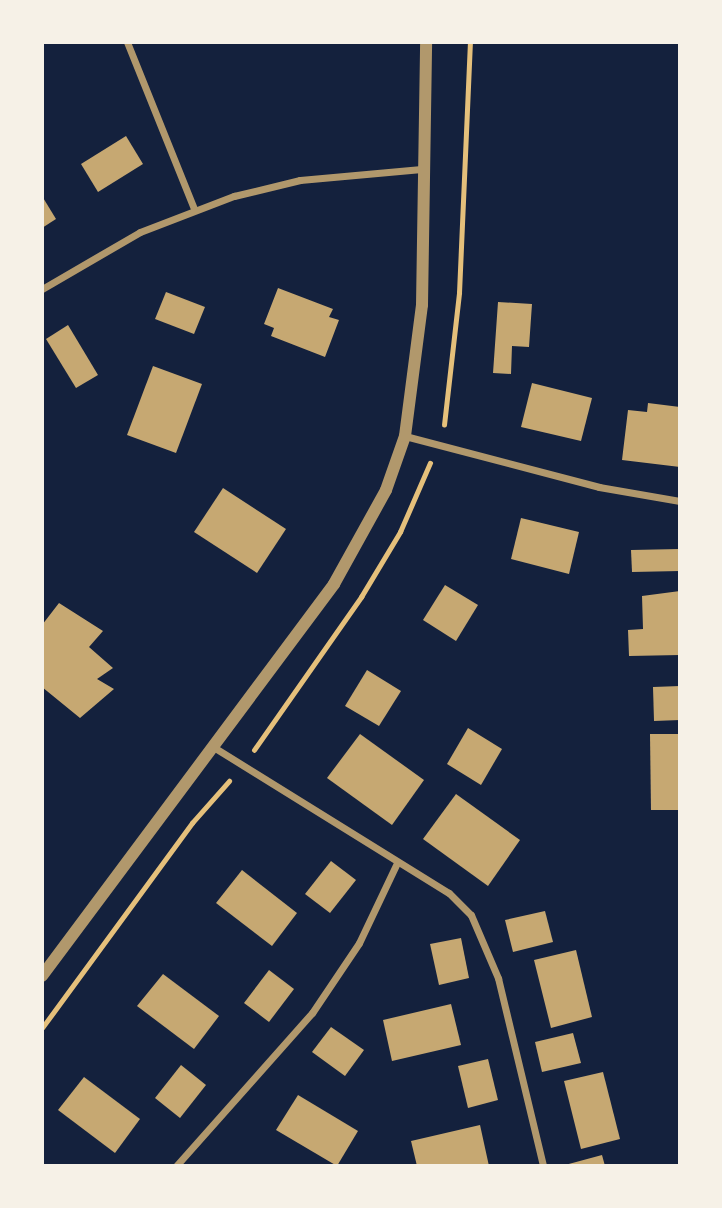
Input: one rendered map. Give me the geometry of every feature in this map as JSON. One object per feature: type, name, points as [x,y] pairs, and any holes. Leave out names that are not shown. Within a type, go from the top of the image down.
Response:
[{"type":"street","points":[[127,42],[194,209]]},
{"type":"street","points":[[42,976],[215,748],[334,584],[386,490],[405,436],[422,305],[426,42]]},
{"type":"street","points":[[42,289],[128,239],[194,209],[300,180],[422,169]]},
{"type":"street","points":[[405,436],[599,486],[680,501]]},
{"type":"street","points":[[215,748],[461,902],[486,943],[543,1166]]},
{"type":"street","points":[[176,1166],[288,1045],[337,979],[397,863]]},
{"type":"path","points":[[443,427],[459,293],[470,42]]},
{"type":"path","points":[[256,748],[361,597],[400,532],[427,470]]},
{"type":"path","points":[[42,1028],[192,823],[228,783]]},
{"type":"building","points":[[126,136],[143,164],[98,192],[81,164]]},
{"type":"building","points":[[42,196],[56,219],[42,228]]},
{"type":"building","points":[[278,288],[333,309],[329,317],[339,320],[325,357],[271,336],[274,328],[264,324]]},
{"type":"building","points":[[166,292],[205,307],[194,334],[155,319]]},
{"type":"building","points":[[498,302],[532,304],[529,347],[512,346],[511,374],[493,373]]},
{"type":"building","points":[[68,325],[98,375],[76,388],[46,339]]},
{"type":"building","points":[[153,366],[202,384],[176,453],[127,435]]},
{"type":"building","points":[[532,383],[592,398],[581,441],[521,427]]},
{"type":"building","points":[[648,403],[680,407],[680,467],[622,460],[628,410],[647,412]]},
{"type":"building","points":[[223,488],[286,529],[257,573],[194,532]]},
{"type":"building","points":[[521,518],[579,532],[569,574],[511,559]]},
{"type":"building","points":[[680,549],[680,571],[632,572],[631,550]]},
{"type":"building","points":[[445,585],[478,605],[456,641],[423,620]]},
{"type":"building","points":[[680,591],[680,655],[629,656],[628,630],[643,629],[642,596]]},
{"type":"building","points":[[59,603],[103,631],[89,647],[113,668],[97,679],[114,689],[80,718],[42,687],[42,625]]},
{"type":"building","points":[[367,670],[401,691],[379,726],[345,706]]},
{"type":"building","points":[[680,686],[680,720],[654,721],[653,687]]},
{"type":"building","points":[[468,728],[502,749],[481,785],[447,764]]},
{"type":"building","points":[[360,734],[424,780],[392,825],[327,778]]},
{"type":"building","points":[[650,734],[680,734],[680,810],[651,810]]},
{"type":"building","points":[[456,794],[520,840],[488,886],[423,839]]},
{"type":"building","points":[[331,861],[356,880],[330,913],[305,894]]},
{"type":"building","points":[[242,870],[297,913],[272,946],[216,903]]},
{"type":"building","points":[[545,911],[553,942],[513,952],[505,920]]},
{"type":"building","points":[[461,938],[469,978],[439,985],[430,944]]},
{"type":"building","points":[[576,950],[592,1017],[551,1028],[534,960]]},
{"type":"building","points":[[269,970],[294,989],[269,1022],[244,1003]]},
{"type":"building","points":[[163,974],[219,1016],[194,1049],[137,1006]]},
{"type":"building","points":[[451,1004],[461,1045],[392,1061],[383,1020]]},
{"type":"building","points":[[331,1027],[364,1050],[345,1076],[312,1052]]},
{"type":"building","points":[[573,1033],[581,1063],[542,1072],[535,1042]]},
{"type":"building","points":[[488,1059],[498,1100],[468,1108],[458,1066]]},
{"type":"building","points":[[181,1065],[206,1085],[180,1118],[155,1098]]},
{"type":"building","points":[[603,1072],[620,1139],[581,1149],[564,1081]]},
{"type":"building","points":[[84,1077],[140,1119],[115,1153],[58,1110]]},
{"type":"building","points":[[298,1095],[358,1131],[337,1166],[276,1130]]},
{"type":"building","points":[[480,1125],[489,1166],[417,1166],[411,1141]]},
{"type":"building","points":[[602,1155],[605,1166],[565,1166],[565,1165]]}]
